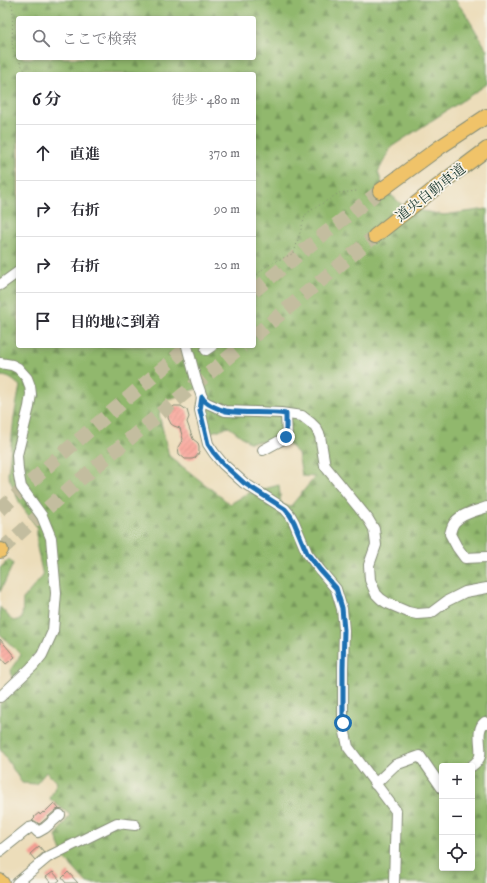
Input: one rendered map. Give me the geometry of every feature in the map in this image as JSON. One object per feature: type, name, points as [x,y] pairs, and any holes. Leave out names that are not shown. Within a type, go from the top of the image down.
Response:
[{"type":"highway","points":[[380,191],[440,147],[487,116]]},
{"type":"highway","name":"道央自動車道","points":[[375,236],[487,149]]},
{"type":"main road","points":[[0,880],[3,883]]},
{"type":"street","points":[[0,285],[16,273]]},
{"type":"street","points":[[188,348],[203,400],[207,403],[225,411],[302,416],[316,428],[320,436],[325,466],[368,519],[374,529],[376,545],[369,564],[370,580],[376,594],[381,599],[386,603],[408,612],[417,614],[431,613],[447,601],[465,592],[487,588]]},
{"type":"street","points":[[0,363],[12,365],[18,368],[27,378],[30,386],[31,394],[29,407],[17,455],[18,470],[21,487],[42,516],[51,538],[56,593],[53,631],[42,655],[33,666],[0,697]]},
{"type":"street","points":[[202,397],[200,410],[208,444],[214,453],[223,464],[244,483],[285,509],[294,522],[307,553],[336,588],[342,608],[344,623],[343,723],[348,747],[396,811],[394,883]]},
{"type":"street","points":[[263,450],[286,437],[286,414]]},
{"type":"street","points":[[487,507],[460,517],[452,527],[450,534],[460,552],[466,558],[487,557]]},
{"type":"street","points":[[475,764],[480,757],[481,725],[485,722],[487,723]]},
{"type":"street","points":[[375,784],[395,765],[420,756],[439,784]]},
{"type":"street","points":[[0,851],[29,828],[33,827],[38,832],[60,815]]},
{"type":"street","points":[[17,883],[48,857],[117,823],[135,826]]},
{"type":"path","points":[[11,0],[13,10],[12,43],[16,56]]},
{"type":"path","points":[[18,60],[26,72]]},
{"type":"path","points":[[256,276],[272,263],[294,253],[307,213],[339,193],[357,191]]},
{"type":"green space","points":[[0,0],[455,0],[465,13],[487,50],[487,84],[391,147],[378,172],[384,189],[406,208],[444,215],[487,209],[487,883],[87,883],[65,859],[56,836],[70,815],[50,799],[57,782],[46,772],[36,784],[22,783],[0,749],[0,704],[14,689],[11,669],[21,655],[0,634],[0,607],[13,621],[22,619],[23,599],[43,576],[37,547],[37,527],[20,504],[8,475],[14,417],[20,386],[8,378],[0,376]],"holes":[[[203,386],[211,399],[202,410],[208,433],[229,427],[249,442],[284,441],[298,453],[302,476],[315,477],[290,507],[281,504],[279,485],[249,493],[230,504],[169,456],[159,414],[165,401]]]},
{"type":"green space","points":[[9,559],[13,564],[0,592],[0,568]]},
{"type":"building","points":[[174,406],[181,406],[187,410],[189,417],[187,422],[193,439],[199,446],[199,453],[195,458],[185,459],[179,454],[178,447],[183,439],[180,428],[171,424],[168,418],[169,411]]},
{"type":"building","points":[[0,639],[15,657],[6,664],[0,657]]},
{"type":"building","points":[[54,803],[59,809],[39,824],[32,821],[35,818],[34,817],[39,813],[40,815],[43,812],[44,813]]},
{"type":"building","points":[[39,846],[44,852],[35,860],[30,854]]},
{"type":"building","points":[[53,872],[60,880],[56,883],[51,883],[46,877]]},
{"type":"building","points":[[68,872],[78,883],[66,883],[62,878]]},
{"type":"tunnel","points":[[256,289],[380,191]]},
{"type":"tunnel","points":[[256,334],[375,236]]},
{"type":"tunnel","points":[[0,510],[56,459],[187,348]]},
{"type":"tunnel","points":[[1,550],[70,488],[240,348]]},
{"type":"route","points":[[286,437],[286,414],[225,411],[207,403],[202,397],[200,410],[208,444],[214,453],[223,464],[244,483],[285,509],[294,522],[307,553],[336,588],[342,608],[344,630],[343,723]]}]
